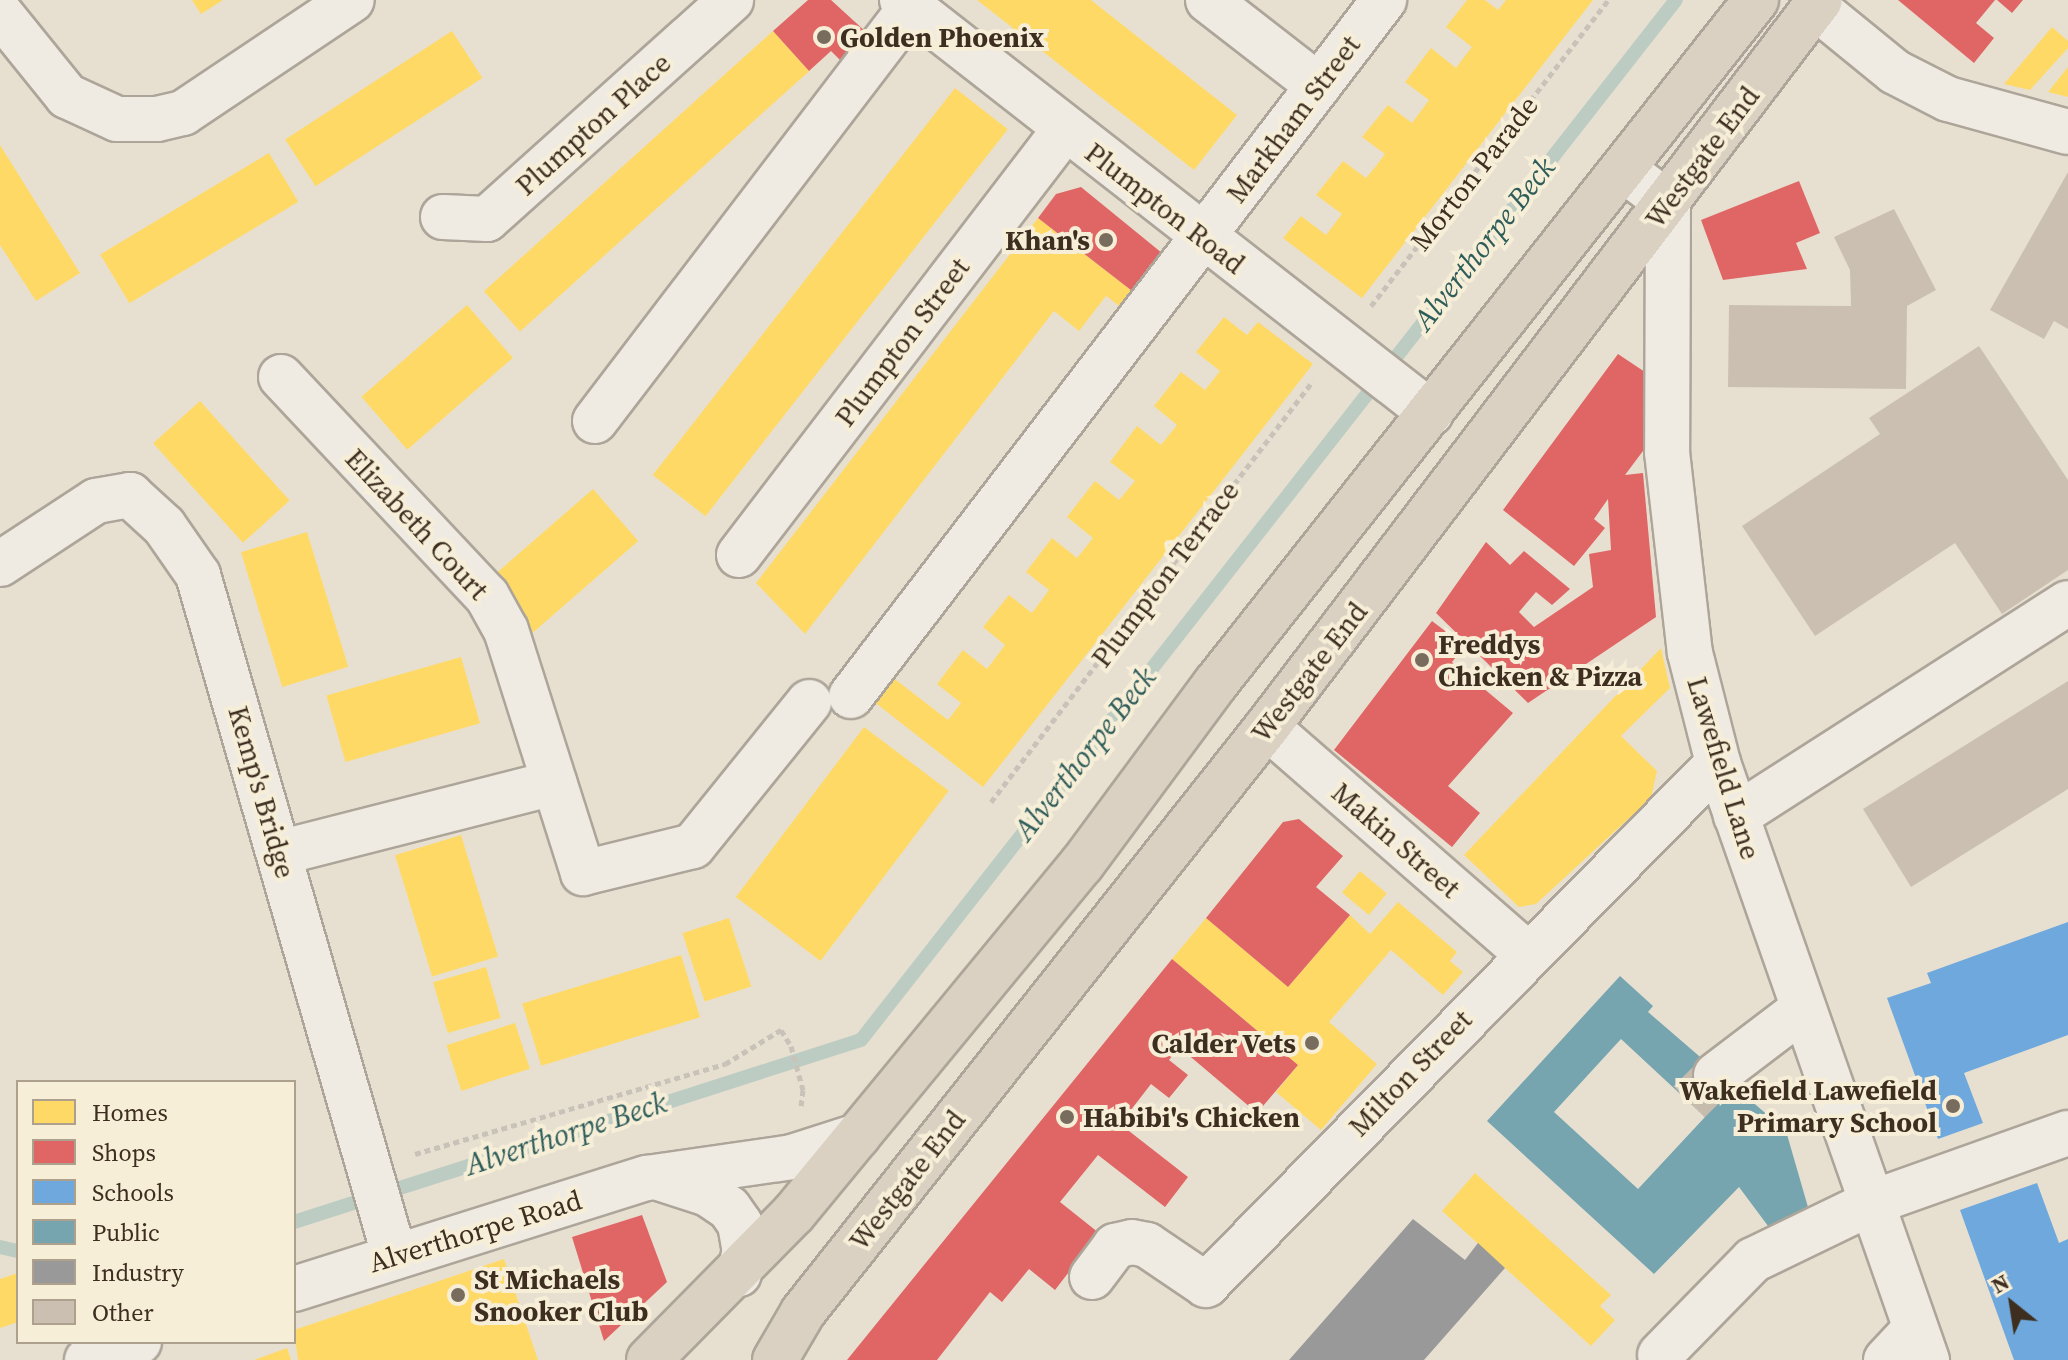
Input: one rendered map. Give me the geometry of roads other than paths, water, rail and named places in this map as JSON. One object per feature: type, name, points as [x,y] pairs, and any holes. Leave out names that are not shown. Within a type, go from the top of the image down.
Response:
[{"type":"highway","name":"Westgate End","points":[[649,1360],[739,1274],[858,1136],[1082,864],[1424,408],[1624,170],[1756,0]]},
{"type":"highway","name":"Westgate End","points":[[782,1348],[1267,727],[1817,3]]},
{"type":"highway","points":[[1424,408],[1477,397],[1546,361]]},
{"type":"street","points":[[0,13],[67,96],[117,119],[157,119],[183,113],[352,0]]},
{"type":"street","name":"Plumpton Place","points":[[443,217],[487,219],[731,0]]},
{"type":"street","points":[[1208,0],[1319,86]]},
{"type":"street","name":"Markham Street","points":[[851,696],[1384,0]]},
{"type":"street","points":[[1817,3],[1895,72],[1948,99],[2068,132]]},
{"type":"street","points":[[595,421],[906,4]]},
{"type":"street","name":"Plumpton Road","points":[[906,4],[1340,346],[1424,408]]},
{"type":"street","name":"Plumpton Street","points":[[739,555],[1065,129]]},
{"type":"street","points":[[1624,170],[1668,203]]},
{"type":"street","name":"Lawefield Lane","points":[[1668,203],[1667,452],[1690,653],[1718,763],[1871,1203],[1910,1350]]},
{"type":"street","name":"Elizabeth Court","points":[[281,377],[487,596],[506,630],[583,873],[693,846],[809,702]]},
{"type":"street","name":"Kemp's Bridge","points":[[0,564],[96,501],[130,495],[164,526],[198,575],[394,1254]]},
{"type":"street","points":[[1736,816],[2068,603]]},
{"type":"street","name":"Makin Street","points":[[1267,727],[1526,953]]},
{"type":"street","name":"Milton Street","points":[[1092,1277],[1115,1246],[1132,1242],[1157,1250],[1206,1285],[1526,953],[1718,763]]},
{"type":"street","points":[[279,853],[554,783]]},
{"type":"street","points":[[1716,1075],[1803,1009]]},
{"type":"street","points":[[1660,1355],[1753,1260],[1871,1203],[2068,1133]]},
{"type":"street","name":"Alverthorpe Road","points":[[296,1288],[394,1254],[657,1177],[792,1157],[858,1136]]},
{"type":"street","points":[[657,1177],[708,1194],[729,1208],[740,1224],[745,1251],[739,1274]]},
{"type":"street","points":[[87,1360],[133,1344]]},
{"type":"waterway","name":"Alverthorpe Beck","points":[[296,1221],[861,1040],[1676,0]]},
{"type":"waterway","name":"Alverthorpe Beck","points":[[0,1247],[16,1251]]},
{"type":"tunnel","points":[[1689,1102],[1716,1075]]},
{"type":"place","name":"Golden Phoenix","points":[[824,37]]},
{"type":"place","name":"Khan's","points":[[1106,240]]},
{"type":"place","name":"Freddys Chicken & Pizza","points":[[1422,660]]},
{"type":"place","name":"Calder Vets","points":[[1312,1043]]},
{"type":"place","name":"Wakefield Lawefield Primary School","points":[[1953,1106]]},
{"type":"place","name":"Habibi's Chicken","points":[[1067,1117]]},
{"type":"place","name":"St Michaels Snooker Club","points":[[458,1295]]}]
